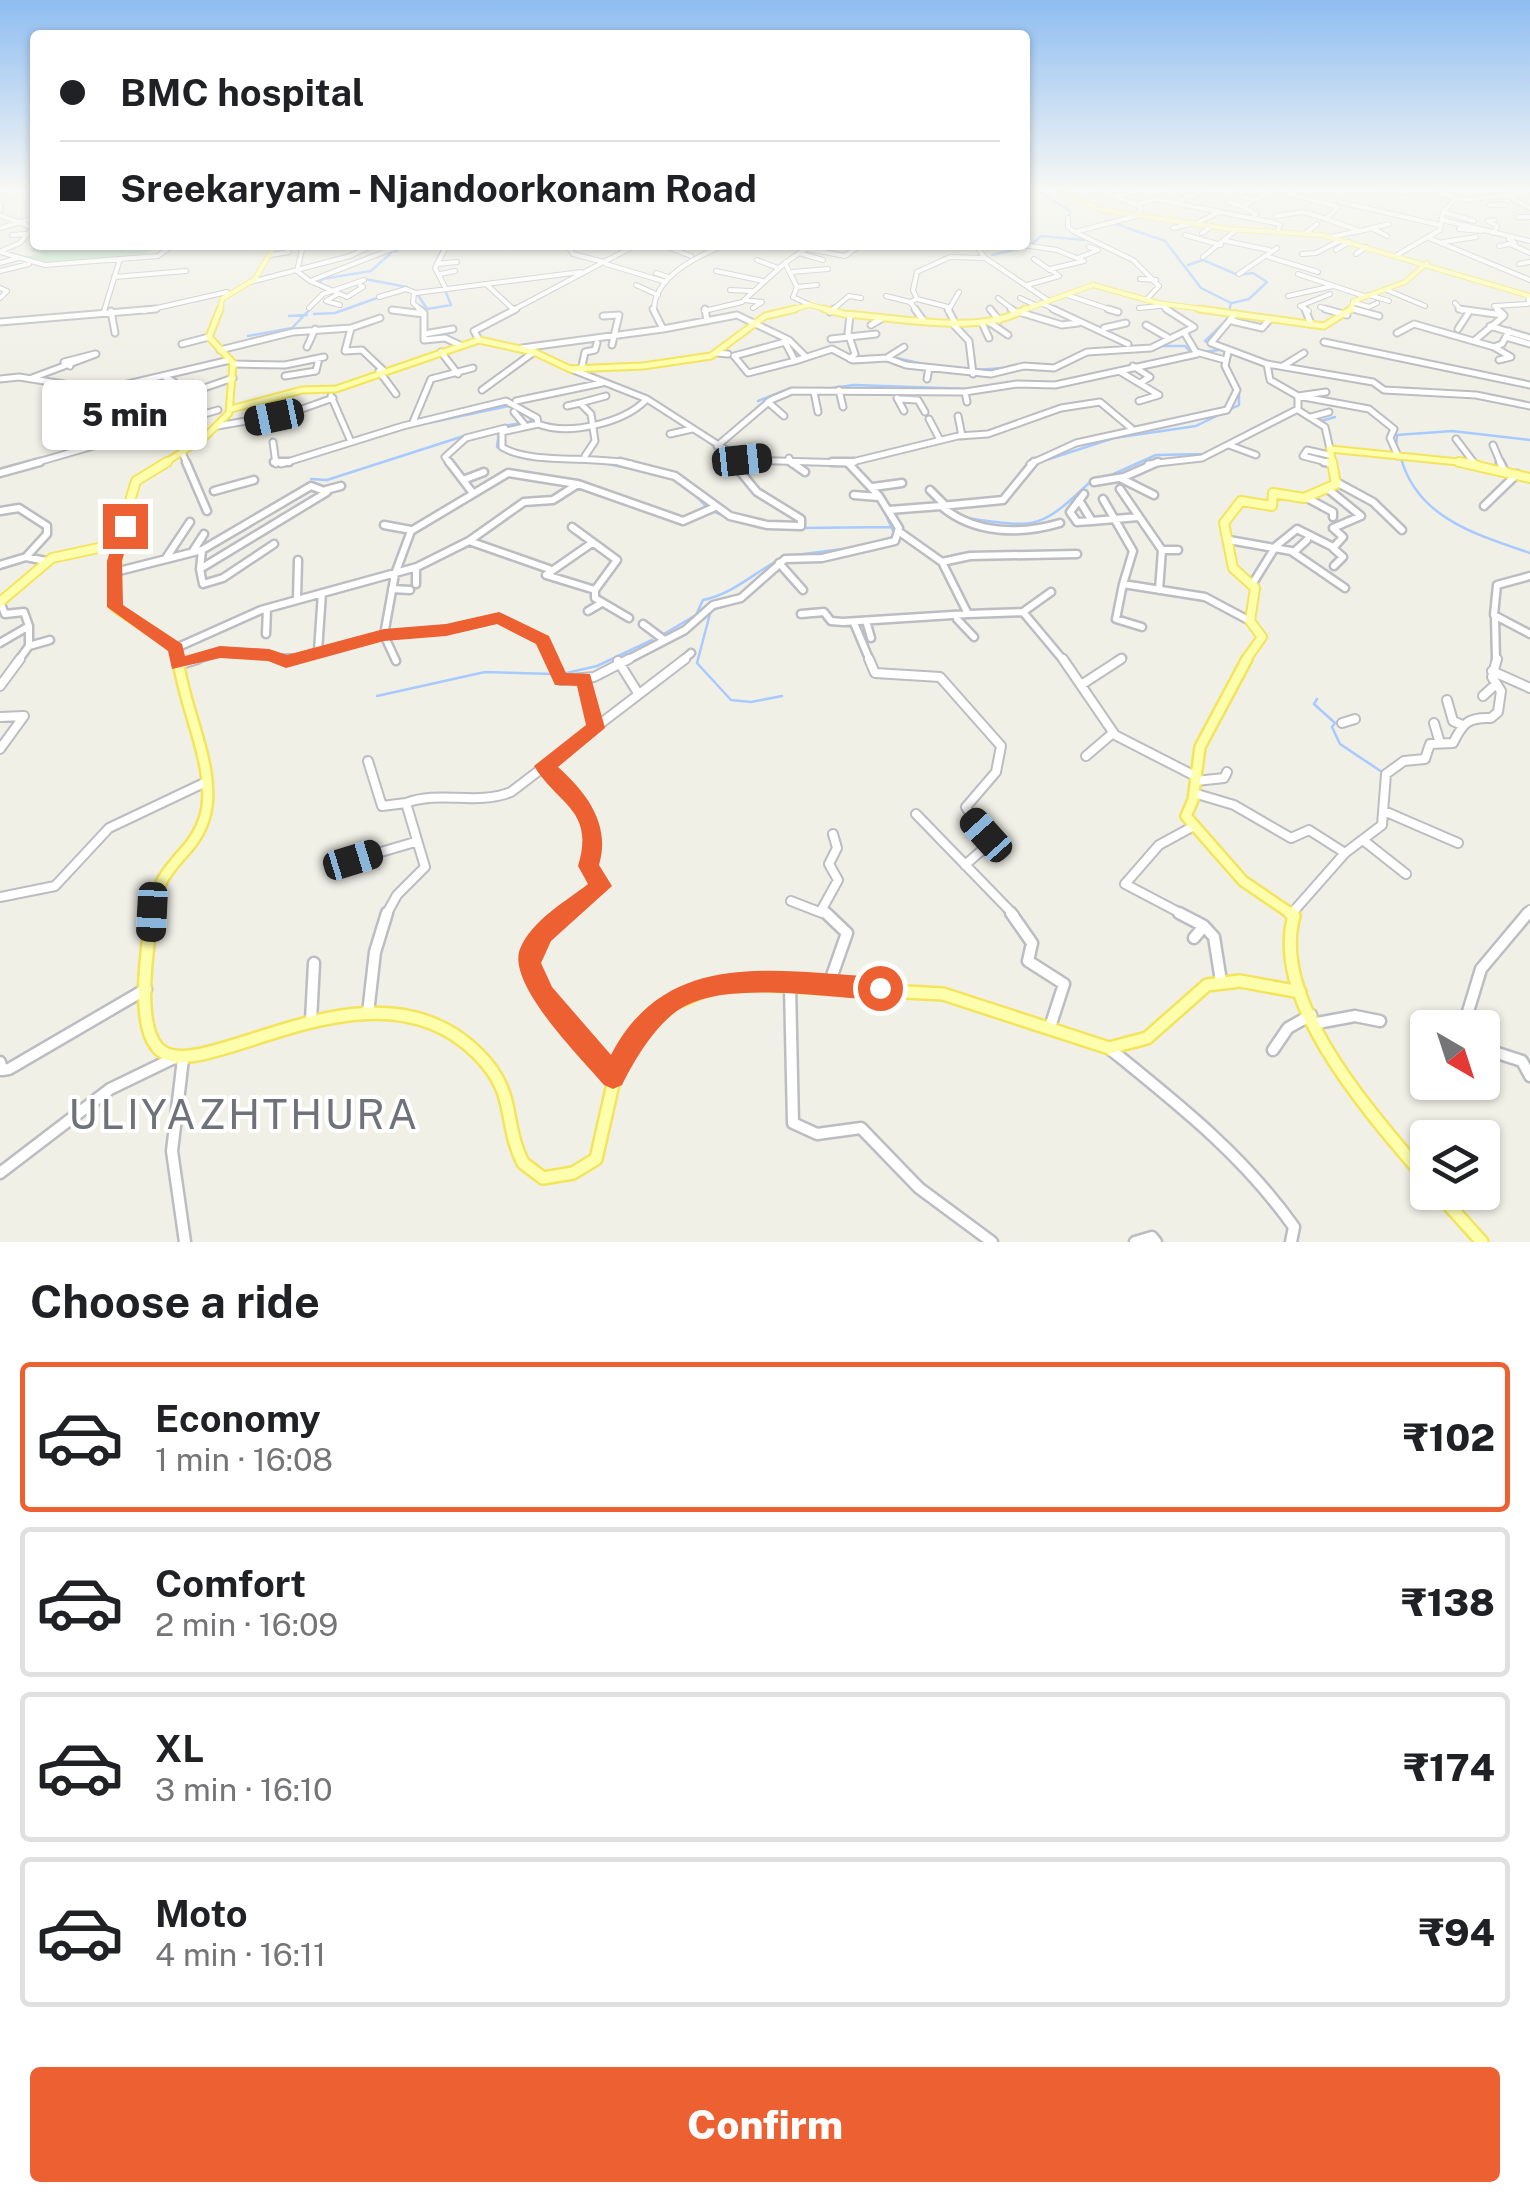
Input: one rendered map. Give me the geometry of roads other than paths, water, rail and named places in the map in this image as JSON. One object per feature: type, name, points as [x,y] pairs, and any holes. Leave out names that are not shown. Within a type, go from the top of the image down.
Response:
[{"type":"main road","points":[[1373,249],[1529,296]]},
{"type":"main road","points":[[273,250],[250,282],[227,292],[209,337],[232,362],[231,408],[217,426],[134,485],[117,544],[115,607],[176,648],[208,782],[206,816],[198,834],[160,874],[155,889],[148,1030],[162,1052],[178,1058],[311,1021],[408,1012],[462,1038],[488,1066],[510,1103],[520,1158],[530,1173],[542,1178],[573,1173],[596,1159],[613,1076],[629,1045],[677,996],[739,982],[905,988],[948,995],[1109,1048],[1133,1048],[1147,1041],[1198,992],[1220,980],[1300,992]]},
{"type":"main road","points":[[231,408],[302,390],[328,390],[479,340],[522,348],[570,369],[643,366],[717,353],[726,342],[772,314],[810,306],[850,315],[986,323],[1093,285],[1161,304],[1314,326],[1334,324],[1366,295],[1387,290],[1427,264]]},
{"type":"main road","points":[[1410,1159],[1359,1095],[1300,992],[1288,954],[1292,912],[1243,881],[1186,816],[1197,794],[1194,766],[1232,682],[1262,637],[1250,621],[1253,584],[1233,568],[1224,524],[1241,502],[1269,506],[1274,493],[1307,498],[1333,486],[1329,456],[1400,456],[1475,464],[1530,478]]},
{"type":"main road","points":[[0,602],[27,583],[46,561],[117,544]]},
{"type":"main road","points":[[1453,1210],[1482,1242]]},
{"type":"street","points":[[1050,270],[1077,266],[1084,261],[1053,249]]},
{"type":"street","points":[[1078,258],[1096,249]]},
{"type":"street","points":[[1116,249],[1157,280],[1160,286],[1146,299]]},
{"type":"street","points":[[1203,257],[1215,249]]},
{"type":"street","points":[[1255,249],[1326,273]]},
{"type":"street","points":[[1240,274],[1277,249]]},
{"type":"street","points":[[1302,254],[1324,249]]},
{"type":"street","points":[[1356,254],[1363,249]]},
{"type":"street","points":[[1398,256],[1411,249]]},
{"type":"street","points":[[1458,249],[1530,280]]},
{"type":"street","points":[[0,272],[30,263],[158,256],[166,250]]},
{"type":"street","points":[[297,271],[302,250]]},
{"type":"street","points":[[250,282],[365,250]]},
{"type":"street","points":[[310,281],[389,250]]},
{"type":"street","points":[[445,250],[438,264],[446,288]]},
{"type":"street","points":[[570,250],[666,281]]},
{"type":"street","points":[[479,340],[474,331],[628,250]]},
{"type":"street","points":[[676,250],[693,256]]},
{"type":"street","points":[[663,329],[652,308],[666,281],[693,256],[710,250]]},
{"type":"street","points":[[743,300],[778,268],[806,250]]},
{"type":"street","points":[[821,250],[845,256],[854,250]]},
{"type":"street","points":[[981,250],[985,258],[1049,301]]},
{"type":"street","points":[[271,255],[288,252]]},
{"type":"street","points":[[801,254],[823,260]]},
{"type":"street","points":[[0,256],[9,255],[30,263]]},
{"type":"street","points":[[0,256],[20,258]]},
{"type":"street","points":[[923,320],[913,300],[917,272],[950,258],[985,258]]},
{"type":"street","points":[[116,333],[107,311],[120,259]]},
{"type":"street","points":[[1028,285],[1059,276],[1034,259]]},
{"type":"street","points":[[1471,260],[1496,259]]},
{"type":"street","points":[[758,260],[778,268]]},
{"type":"street","points":[[438,264],[457,262]]},
{"type":"street","points":[[1519,264],[1530,262]]},
{"type":"street","points":[[785,263],[796,288],[793,297],[810,306]]},
{"type":"street","points":[[792,272],[828,269]]},
{"type":"street","points":[[114,277],[186,271]]},
{"type":"street","points":[[297,271],[329,291],[360,302]]},
{"type":"street","points":[[440,274],[456,271]]},
{"type":"street","points":[[716,271],[763,280]]},
{"type":"street","points":[[379,297],[406,289],[414,293],[587,272]]},
{"type":"street","points":[[1305,276],[1318,272]]},
{"type":"street","points":[[656,273],[666,281]]},
{"type":"street","points":[[1298,274],[1389,302]]},
{"type":"street","points":[[1140,279],[1157,280]]},
{"type":"street","points":[[647,280],[666,281]]},
{"type":"street","points":[[506,281],[512,287]]},
{"type":"street","points":[[486,284],[513,309]]},
{"type":"street","points":[[636,284],[658,295]]},
{"type":"street","points":[[796,288],[818,285]]},
{"type":"street","points":[[309,308],[329,291],[361,286]]},
{"type":"street","points":[[361,286],[367,293]]},
{"type":"street","points":[[347,297],[361,286]]},
{"type":"street","points":[[1288,296],[1333,286]]},
{"type":"street","points":[[0,288],[7,291],[0,298]]},
{"type":"street","points":[[730,290],[752,291]]},
{"type":"street","points":[[1387,290],[1422,301],[1425,306]]},
{"type":"street","points":[[0,322],[107,311],[146,312],[227,292]]},
{"type":"street","points":[[948,307],[959,292]]},
{"type":"street","points":[[414,293],[414,303],[424,314],[424,340],[445,338],[460,345]]},
{"type":"street","points":[[338,294],[326,301],[340,305]]},
{"type":"street","points":[[1314,326],[1306,320],[1309,311],[1300,306],[1330,294]]},
{"type":"street","points":[[1067,295],[1118,312]]},
{"type":"street","points":[[829,312],[849,296],[862,298]]},
{"type":"street","points":[[886,296],[948,307]]},
{"type":"street","points":[[1504,315],[1494,306],[1528,304],[1529,296]]},
{"type":"street","points":[[998,298],[1018,312],[1062,325],[1094,317]]},
{"type":"street","points":[[1020,298],[1102,329],[1128,344]]},
{"type":"street","points":[[159,300],[164,306]]},
{"type":"street","points":[[708,322],[703,310],[743,300],[762,302],[753,308]]},
{"type":"street","points":[[1320,307],[1369,308],[1377,303]]},
{"type":"street","points":[[1455,303],[1457,309],[1468,312],[1504,315]]},
{"type":"street","points":[[521,304],[529,308]]},
{"type":"street","points":[[791,351],[804,354],[828,349],[850,359],[886,358],[974,374],[1024,366],[1048,370],[1080,354],[1151,348],[1194,326],[1161,304],[1139,308]]},
{"type":"street","points":[[1475,306],[1477,313]]},
{"type":"street","points":[[948,307],[953,323],[968,341],[974,374]]},
{"type":"street","points":[[990,309],[1000,321]]},
{"type":"street","points":[[1350,309],[1377,318]]},
{"type":"street","points":[[392,310],[424,314]]},
{"type":"street","points":[[1458,328],[1468,312]]},
{"type":"street","points":[[1419,325],[1423,314]]},
{"type":"street","points":[[603,316],[618,315],[617,336],[612,345]]},
{"type":"street","points":[[522,348],[580,336],[617,336],[738,315],[804,354]]},
{"type":"street","points":[[850,315],[850,339],[855,354],[850,359]]},
{"type":"street","points":[[888,510],[1003,500],[1019,473],[1034,461],[1131,428],[1177,426],[1227,410],[1237,390],[1227,354],[1211,343],[1230,315],[1262,328],[1270,319]]},
{"type":"street","points":[[1474,340],[1504,315]]},
{"type":"street","points":[[870,325],[887,317]]},
{"type":"street","points":[[219,351],[306,330],[351,328],[380,318]]},
{"type":"street","points":[[306,330],[308,322]]},
{"type":"street","points":[[986,323],[1008,335]]},
{"type":"street","points":[[986,323],[989,338]]},
{"type":"street","points":[[1102,329],[1126,323]]},
{"type":"street","points":[[1397,333],[1406,324],[1419,325],[1474,340],[1511,357],[1500,360]]},
{"type":"street","points":[[1146,325],[1167,337]]},
{"type":"street","points":[[1490,326],[1530,341]]},
{"type":"street","points":[[351,328],[345,351],[362,350],[396,394]]},
{"type":"street","points":[[424,334],[453,329]]},
{"type":"street","points":[[307,347],[315,330]]},
{"type":"street","points":[[1184,332],[1196,352]]},
{"type":"street","points":[[831,339],[876,334]]},
{"type":"street","points":[[1494,347],[1507,334]]},
{"type":"street","points":[[182,344],[209,337]]},
{"type":"street","points":[[787,341],[795,361]]},
{"type":"street","points":[[787,341],[734,356],[748,373],[795,361],[804,354]]},
{"type":"street","points":[[1324,342],[1530,385]]},
{"type":"street","points":[[582,366],[585,352],[595,350],[597,343]]},
{"type":"street","points":[[886,358],[904,348]]},
{"type":"street","points":[[29,379],[70,366],[96,354],[89,352],[64,362],[70,366]]},
{"type":"street","points":[[441,352],[458,377]]},
{"type":"street","points":[[482,390],[534,352]]},
{"type":"street","points":[[717,446],[768,402],[792,391],[892,388],[965,392],[1074,384],[1133,366],[1157,366],[1189,358],[1196,352],[1344,376],[1375,383],[1384,390],[1476,395],[1530,406]]},
{"type":"street","points":[[717,353],[728,354]]},
{"type":"street","points":[[1282,366],[1304,353]]},
{"type":"street","points":[[0,379],[29,379],[102,390],[175,371],[232,362],[285,365],[322,357],[316,371],[285,376]]},
{"type":"street","points":[[1267,364],[1270,380],[1299,396],[1373,410],[1394,429],[1390,438],[1400,456]]},
{"type":"street","points":[[207,366],[211,376]]},
{"type":"street","points":[[1133,366],[1150,377],[1139,383]]},
{"type":"street","points":[[412,423],[431,379],[458,377],[472,368]]},
{"type":"street","points":[[927,379],[929,368]]},
{"type":"street","points":[[570,369],[647,399],[742,460],[789,458],[848,463],[940,440],[988,434],[1061,408],[1100,402],[1131,428]]},
{"type":"street","points":[[1118,371],[1159,395],[1139,401]]},
{"type":"street","points":[[138,412],[138,406],[168,396],[174,382],[164,376]]},
{"type":"street","points":[[1334,382],[1344,376]]},
{"type":"street","points":[[204,388],[233,378]]},
{"type":"street","points":[[272,442],[278,465],[412,423],[604,383]]},
{"type":"street","points":[[892,388],[904,410]]},
{"type":"street","points":[[986,389],[993,398]]},
{"type":"street","points":[[64,430],[57,424],[106,400],[102,390]]},
{"type":"street","points":[[328,390],[351,442]]},
{"type":"street","points":[[839,390],[843,407]]},
{"type":"street","points":[[814,392],[818,412]]},
{"type":"street","points":[[965,392],[967,402]]},
{"type":"street","points":[[1299,396],[1326,392]]},
{"type":"street","points":[[567,406],[606,396]]},
{"type":"street","points":[[1298,408],[1299,396]]},
{"type":"street","points":[[217,426],[288,414],[333,398]]},
{"type":"street","points":[[472,492],[446,457],[451,447],[476,434],[511,427],[538,424],[548,430],[593,424],[630,414],[647,399]]},
{"type":"street","points":[[898,400],[918,400],[924,412]]},
{"type":"street","points":[[515,402],[537,418],[538,424]]},
{"type":"street","points":[[768,402],[784,416]]},
{"type":"street","points":[[580,403],[592,414],[596,441],[585,456]]},
{"type":"street","points":[[77,428],[105,419],[92,408]]},
{"type":"street","points":[[1298,408],[1324,427],[1329,456]]},
{"type":"street","points":[[1094,482],[1120,478],[1152,462],[1202,458],[1298,408]]},
{"type":"street","points":[[0,473],[218,410]]},
{"type":"street","points":[[514,412],[525,425]]},
{"type":"street","points":[[1311,417],[1329,412]]},
{"type":"street","points":[[958,416],[962,436]]},
{"type":"street","points":[[930,419],[940,440]]},
{"type":"street","points":[[511,427],[502,432],[502,447],[511,454],[585,456],[668,473],[713,508],[775,525],[800,526],[800,518],[791,510],[744,484],[738,469],[742,460]]},
{"type":"street","points":[[565,438],[572,427]]},
{"type":"street","points":[[670,434],[693,429]]},
{"type":"street","points":[[1456,439],[1475,464]]},
{"type":"street","points":[[1228,444],[1256,455]]},
{"type":"street","points":[[1493,445],[1504,470]]},
{"type":"street","points":[[530,456],[540,446]]},
{"type":"street","points":[[567,450],[569,458]]},
{"type":"street","points":[[182,452],[207,511]]},
{"type":"street","points":[[892,452],[898,458]]},
{"type":"street","points":[[789,458],[794,467],[806,472]]},
{"type":"street","points":[[848,463],[880,498],[901,532],[942,562],[968,614]]},
{"type":"street","points":[[463,480],[484,472]]},
{"type":"street","points":[[396,661],[384,635],[394,574],[412,530],[472,492],[514,472],[578,484],[687,522],[713,508]]},
{"type":"street","points":[[1484,506],[1516,474]]},
{"type":"street","points":[[1120,478],[1154,495]]},
{"type":"street","points":[[214,491],[254,480]]},
{"type":"street","points":[[872,488],[902,483]]},
{"type":"street","points":[[176,648],[267,609],[416,568],[469,540],[524,502],[553,500],[578,484]]},
{"type":"street","points":[[114,572],[202,550],[311,486],[325,490],[341,486]]},
{"type":"street","points":[[1333,486],[1373,502],[1402,530]]},
{"type":"street","points":[[1333,486],[1361,516],[1333,528],[1343,538],[1333,546]]},
{"type":"street","points":[[280,488],[293,496]]},
{"type":"street","points":[[1120,489],[1162,550],[1159,590]]},
{"type":"street","points":[[200,569],[325,496],[325,490]]},
{"type":"street","points":[[930,490],[958,521],[997,530],[1060,522]]},
{"type":"street","points":[[854,495],[880,498]]},
{"type":"street","points":[[1092,521],[1082,497],[1070,512],[1072,519],[1092,521],[1139,517]]},
{"type":"street","points":[[1307,498],[1334,512],[1333,517]]},
{"type":"street","points":[[1103,499],[1133,551],[1116,619],[1142,627]]},
{"type":"street","points":[[0,511],[19,508],[49,529],[26,557]]},
{"type":"street","points":[[422,514],[431,518]]},
{"type":"street","points":[[165,559],[190,522]]},
{"type":"street","points":[[384,525],[412,530]]},
{"type":"street","points":[[572,527],[618,562],[596,590]]},
{"type":"street","points":[[1253,584],[1276,546],[1297,529],[1333,546],[1343,556],[1334,566]]},
{"type":"street","points":[[178,665],[220,652],[269,655],[286,661],[384,635],[446,630],[499,618],[543,640],[561,680],[584,678],[702,620],[713,605],[741,598],[779,563],[878,547],[895,541],[901,532]]},
{"type":"street","points":[[192,552],[204,534]]},
{"type":"street","points":[[469,540],[548,569],[592,544]]},
{"type":"street","points":[[1229,540],[1276,546],[1294,553],[1345,588]]},
{"type":"street","points":[[1294,553],[1307,540]]},
{"type":"street","points":[[202,550],[203,584],[216,581],[274,544]]},
{"type":"street","points":[[1162,550],[1178,550]]},
{"type":"street","points":[[942,562],[970,556],[1077,554]]},
{"type":"street","points":[[0,565],[26,557],[46,561]]},
{"type":"street","points":[[291,613],[296,600],[298,560]]},
{"type":"street","points":[[779,563],[803,590]]},
{"type":"street","points":[[392,589],[413,587],[416,568]]},
{"type":"street","points":[[548,569],[548,577],[596,590]]},
{"type":"street","points":[[1292,912],[1344,852],[1382,825],[1386,774],[1404,762],[1425,759],[1430,744],[1453,743],[1462,726],[1473,717],[1491,718],[1498,712],[1502,691],[1492,671],[1498,654],[1492,638],[1497,584],[1530,576]]},
{"type":"street","points":[[1123,584],[1210,599],[1250,621]]},
{"type":"street","points":[[596,590],[600,604],[629,618]]},
{"type":"street","points":[[801,614],[824,612],[831,621],[867,624],[915,614],[957,619],[968,614],[1023,612],[1051,592]]},
{"type":"street","points":[[318,651],[322,593]]},
{"type":"street","points":[[0,602],[5,614],[24,612],[29,626],[29,646],[0,686]]},
{"type":"street","points":[[588,611],[600,604]]},
{"type":"street","points":[[266,634],[267,609]]},
{"type":"street","points":[[1023,612],[1114,733],[1133,747],[1195,778],[1224,778],[1227,772]]},
{"type":"street","points":[[1496,618],[1530,634]]},
{"type":"street","points":[[957,619],[974,637]]},
{"type":"street","points":[[854,623],[875,673],[940,677],[1002,746],[1002,758],[991,781],[966,807],[989,844],[965,866]]},
{"type":"street","points":[[643,624],[663,638]]},
{"type":"street","points":[[867,624],[871,638]]},
{"type":"street","points":[[0,643],[29,626]]},
{"type":"street","points":[[29,646],[50,640]]},
{"type":"street","points":[[368,760],[382,806],[428,797],[499,796],[638,694],[672,674],[691,653]]},
{"type":"street","points":[[1081,685],[1122,658]]},
{"type":"street","points":[[618,661],[638,694]]},
{"type":"street","points":[[1492,671],[1530,688]]},
{"type":"street","points":[[584,678],[596,728]]},
{"type":"street","points":[[1483,696],[1496,684]]},
{"type":"street","points":[[1448,700],[1454,721],[1462,726]]},
{"type":"street","points":[[0,717],[24,716],[2,746]]},
{"type":"street","points":[[1342,724],[1355,719]]},
{"type":"street","points":[[1434,723],[1440,743]]},
{"type":"street","points":[[1086,756],[1114,733]]},
{"type":"street","points":[[544,766],[575,794],[588,819],[596,842],[588,866],[602,886],[543,934],[530,954],[529,964],[544,996],[613,1076]]},
{"type":"street","points":[[0,897],[54,886],[109,828],[208,782]]},
{"type":"street","points":[[1197,794],[1234,804],[1290,838],[1310,830],[1344,852]]},
{"type":"street","points":[[368,1013],[374,952],[385,915],[400,890],[426,867],[414,842],[406,803]]},
{"type":"street","points":[[1384,811],[1458,842]]},
{"type":"street","points":[[916,814],[1029,933],[1031,966],[1064,984],[1049,1030]]},
{"type":"street","points":[[1192,827],[1159,846],[1125,884],[1152,902],[1204,926],[1214,937],[1220,980]]},
{"type":"street","points":[[824,913],[822,905],[838,880],[829,864],[837,848],[833,834]]},
{"type":"street","points":[[1363,840],[1406,874]]},
{"type":"street","points":[[330,867],[414,842]]},
{"type":"street","points":[[791,900],[824,913],[847,933],[828,988]]},
{"type":"street","points":[[1468,1010],[1481,969],[1530,910]]},
{"type":"street","points":[[1194,938],[1204,926]]},
{"type":"street","points":[[311,1021],[314,963]]},
{"type":"street","points":[[790,984],[794,1124],[804,1133],[826,1136],[861,1128],[919,1188],[992,1242]]},
{"type":"street","points":[[0,1062],[2,1070],[9,1070],[148,988]]},
{"type":"street","points":[[1272,1050],[1295,1021],[1355,1016],[1380,1021]]},
{"type":"street","points":[[1109,1048],[1211,1130],[1254,1172],[1294,1226],[1292,1242]]},
{"type":"street","points":[[1500,1053],[1522,1060],[1530,1076]]},
{"type":"street","points":[[0,1173],[110,1089],[178,1058],[173,1154],[175,1195],[185,1242]]},
{"type":"street","points":[[1135,1242],[1152,1236],[1156,1242]]},
{"type":"waterway","points":[[1171,249],[1201,288],[1231,303],[1227,320],[1205,341],[1245,358]]},
{"type":"waterway","points":[[435,264],[442,250]]},
{"type":"waterway","points":[[992,255],[1013,250]]},
{"type":"waterway","points":[[319,284],[322,279],[371,271],[391,253]]},
{"type":"waterway","points":[[1188,265],[1203,260],[1238,275],[1253,273],[1267,282],[1249,299],[1232,303]]},
{"type":"waterway","points":[[365,279],[407,287]]},
{"type":"waterway","points":[[418,295],[427,309],[451,305],[445,290]]},
{"type":"waterway","points":[[314,314],[335,313],[377,298]]},
{"type":"waterway","points":[[304,315],[318,301]]},
{"type":"waterway","points":[[248,336],[292,328],[304,315]]},
{"type":"waterway","points":[[289,316],[304,315]]},
{"type":"waterway","points":[[1161,346],[1185,346],[1191,352]]},
{"type":"waterway","points":[[810,354],[826,348]]},
{"type":"waterway","points":[[1202,352],[1219,350]]},
{"type":"waterway","points":[[1231,355],[1228,365],[1233,377]]},
{"type":"waterway","points":[[855,357],[869,357]]},
{"type":"waterway","points":[[892,357],[923,364]]},
{"type":"waterway","points":[[1121,368],[1143,363]]},
{"type":"waterway","points":[[976,370],[1004,368]]},
{"type":"waterway","points":[[994,385],[1030,382]]},
{"type":"waterway","points":[[825,389],[854,385],[971,389]]},
{"type":"waterway","points":[[758,401],[791,388],[807,389]]},
{"type":"waterway","points":[[1040,462],[1114,438],[1196,426],[1239,405],[1239,394]]},
{"type":"waterway","points":[[428,423],[513,405]]},
{"type":"waterway","points":[[1107,477],[1156,455],[1205,454],[1284,413]]},
{"type":"waterway","points":[[504,426],[533,421],[527,415]]},
{"type":"waterway","points":[[1321,421],[1335,417]]},
{"type":"waterway","points":[[1327,427],[1332,447]]},
{"type":"waterway","points":[[1396,447],[1397,435],[1452,431],[1530,440]]},
{"type":"waterway","points":[[499,432],[497,447],[519,457],[565,461]]},
{"type":"waterway","points":[[311,479],[327,480],[467,435]]},
{"type":"waterway","points":[[302,460],[310,458]]},
{"type":"waterway","points":[[1401,458],[1420,496],[1435,510],[1470,531],[1530,553]]},
{"type":"waterway","points":[[602,463],[634,469]]},
{"type":"waterway","points":[[965,518],[1034,522],[1058,510],[1090,482]]},
{"type":"waterway","points":[[691,491],[706,506]]},
{"type":"waterway","points":[[953,508],[999,504],[1014,492]]},
{"type":"waterway","points":[[715,512],[729,518]]},
{"type":"waterway","points":[[885,513],[891,527]]},
{"type":"waterway","points":[[801,528],[891,527]]},
{"type":"waterway","points":[[883,541],[895,535],[891,527]]},
{"type":"waterway","points":[[789,556],[850,548]]},
{"type":"waterway","points":[[662,635],[696,615],[703,600],[734,588],[782,558]]},
{"type":"waterway","points":[[1496,615],[1500,588]]},
{"type":"waterway","points":[[742,601],[711,610],[697,663],[731,700],[751,702],[782,696]]},
{"type":"waterway","points":[[562,674],[597,666],[652,640]]},
{"type":"waterway","points":[[377,696],[485,672],[554,674]]},
{"type":"waterway","points":[[1317,699],[1314,704],[1335,723],[1332,727],[1340,744],[1382,772]]},
{"type":"district","name":"ULIYAZHTHURA","points":[[244,1113]]}]
